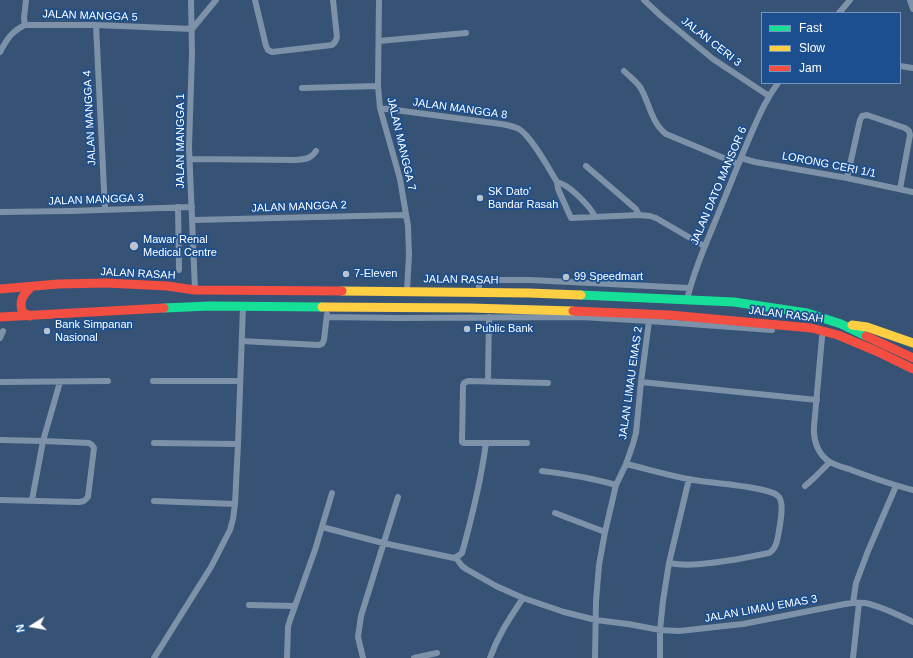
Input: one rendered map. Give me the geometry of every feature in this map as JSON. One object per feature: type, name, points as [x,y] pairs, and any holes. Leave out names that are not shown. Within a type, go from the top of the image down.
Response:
[{"type":"highway","name":"JALAN RASAH","points":[[0,289],[58,284],[138,284],[195,290],[529,293],[734,302],[806,313],[841,324],[913,358]]},
{"type":"highway","points":[[30,316],[23,313],[20,305],[23,296],[31,287]]},
{"type":"highway","name":"JALAN RASAH","points":[[0,317],[210,306],[561,310],[670,315],[811,328],[838,335],[913,370]]},
{"type":"highway","points":[[841,324],[867,327],[913,343]]},
{"type":"highway","points":[[811,328],[844,342],[913,378]]},
{"type":"street","points":[[0,52],[11,34],[16,29],[25,25],[24,18],[26,0]]},
{"type":"street","name":"JALAN MANGGA 1","points":[[191,0],[190,159],[195,290]]},
{"type":"street","points":[[192,29],[216,0]]},
{"type":"street","points":[[255,0],[266,46],[268,50],[272,52],[334,44],[337,37],[333,0]]},
{"type":"street","name":"JALAN MANGGA 7","points":[[379,0],[378,86],[380,108],[400,179],[409,235],[407,291]]},
{"type":"street","name":"JALAN CERI 3","points":[[644,0],[656,12],[713,59],[769,96]]},
{"type":"street","points":[[840,12],[850,0]]},
{"type":"street","points":[[910,0],[913,8]]},
{"type":"street","name":"JALAN MANGGA 5","points":[[25,25],[96,25],[192,29]]},
{"type":"street","name":"JALAN MANGGA 4","points":[[96,25],[105,210]]},
{"type":"street","points":[[379,41],[466,33]]},
{"type":"street","points":[[901,66],[913,68]]},
{"type":"street","name":"LORONG CERI 1/1","points":[[624,71],[639,85],[653,116],[661,130],[666,134],[740,161],[755,162],[847,178],[913,192]]},
{"type":"street","name":"JALAN DATO MANSOR 6","points":[[687,300],[704,246],[718,216],[760,112],[777,84]]},
{"type":"street","points":[[302,88],[378,86]]},
{"type":"street","name":"JALAN MANGGA 8","points":[[380,108],[501,124],[517,128],[528,138],[557,182],[558,189],[571,218],[595,217],[592,210],[587,205],[565,185],[557,182]]},
{"type":"street","points":[[847,178],[860,120],[862,116],[867,115],[905,128],[909,131],[910,135],[900,189]]},
{"type":"street","points":[[190,159],[296,160],[307,159],[316,152]]},
{"type":"street","points":[[586,166],[636,209],[639,215]]},
{"type":"street","points":[[178,207],[179,270]]},
{"type":"street","name":"JALAN MANGGA 3","points":[[0,212],[192,207]]},
{"type":"street","name":"JALAN MANGGA 2","points":[[193,220],[406,215]]},
{"type":"street","points":[[595,217],[639,215],[656,218],[704,246]]},
{"type":"street","points":[[479,292],[480,280],[530,280],[690,288]]},
{"type":"street","points":[[529,293],[530,280]]},
{"type":"street","points":[[154,658],[211,567],[230,530],[233,519],[238,444],[243,306]]},
{"type":"street","points":[[242,341],[322,344],[324,340],[327,307]]},
{"type":"street","points":[[326,317],[581,317],[809,334],[844,342]]},
{"type":"street","points":[[488,381],[489,317]]},
{"type":"street","name":"JALAN LIMAU EMAS 2","points":[[595,658],[598,579],[605,532],[616,485],[626,464],[636,433],[649,321]]},
{"type":"street","points":[[0,338],[3,330]]},
{"type":"street","points":[[822,337],[814,427],[815,442],[818,450],[830,462],[896,486],[913,490]]},
{"type":"street","points":[[0,382],[108,381]]},
{"type":"street","points":[[154,381],[240,381]]},
{"type":"street","points":[[526,444],[462,442],[464,383],[468,381],[488,381],[548,383]]},
{"type":"street","points":[[32,500],[44,441],[60,382]]},
{"type":"street","points":[[641,382],[816,400]]},
{"type":"street","points":[[0,440],[89,443],[94,448],[88,497],[84,501],[0,500]]},
{"type":"street","points":[[322,527],[383,544],[456,558],[462,553],[473,514],[486,443]]},
{"type":"street","points":[[154,444],[238,444]]},
{"type":"street","points":[[805,486],[830,462]]},
{"type":"street","points":[[626,464],[689,479],[759,489],[778,495],[780,498],[782,504],[776,545],[769,553],[736,560],[694,565],[669,564]]},
{"type":"street","points":[[542,471],[616,485]]},
{"type":"street","points":[[660,658],[660,630],[663,601],[669,564],[689,479]]},
{"type":"street","points":[[853,658],[856,583],[896,486]]},
{"type":"street","points":[[287,658],[288,627],[294,606],[315,550],[332,493]]},
{"type":"street","points":[[363,658],[358,637],[359,625],[398,496]]},
{"type":"street","points":[[154,501],[235,504]]},
{"type":"street","points":[[555,512],[605,532]]},
{"type":"street","name":"JALAN LIMAU EMAS 3","points":[[456,558],[466,569],[496,586],[523,598],[564,612],[596,620],[660,630],[679,631],[743,624],[856,603],[865,603],[913,622]]},
{"type":"street","points":[[490,658],[503,629],[523,598]]},
{"type":"street","points":[[249,605],[294,606]]},
{"type":"street","points":[[414,658],[437,653]]},
{"type":"traffic: fast","points":[[581,295],[734,302],[807,313],[841,324],[866,336]]},
{"type":"traffic: fast","points":[[164,308],[210,306],[322,307]]},
{"type":"traffic: slow","points":[[342,291],[581,295]]},
{"type":"traffic: slow","points":[[322,307],[470,308],[573,311]]},
{"type":"traffic: slow","points":[[852,325],[867,327],[913,343]]},
{"type":"traffic: jam","points":[[0,289],[58,284],[106,283],[167,286],[195,290],[342,291]]},
{"type":"traffic: jam","points":[[30,316],[23,313],[21,302],[22,298],[31,287]]},
{"type":"traffic: jam","points":[[0,317],[164,308]]},
{"type":"traffic: jam","points":[[573,311],[670,315],[811,328],[838,335],[913,369]]},
{"type":"traffic: jam","points":[[866,336],[913,358]]},
{"type":"place","name":"SK Dato' Bandar Rasah","points":[[480,198]]},
{"type":"place","name":"Mawar Renal Medical Centre","points":[[134,246]]},
{"type":"place","name":"7-Eleven","points":[[346,274]]},
{"type":"place","name":"99 Speedmart","points":[[566,277]]},
{"type":"place","name":"Public Bank","points":[[467,329]]},
{"type":"place","name":"Bank Simpanan Nasional","points":[[47,331]]}]
